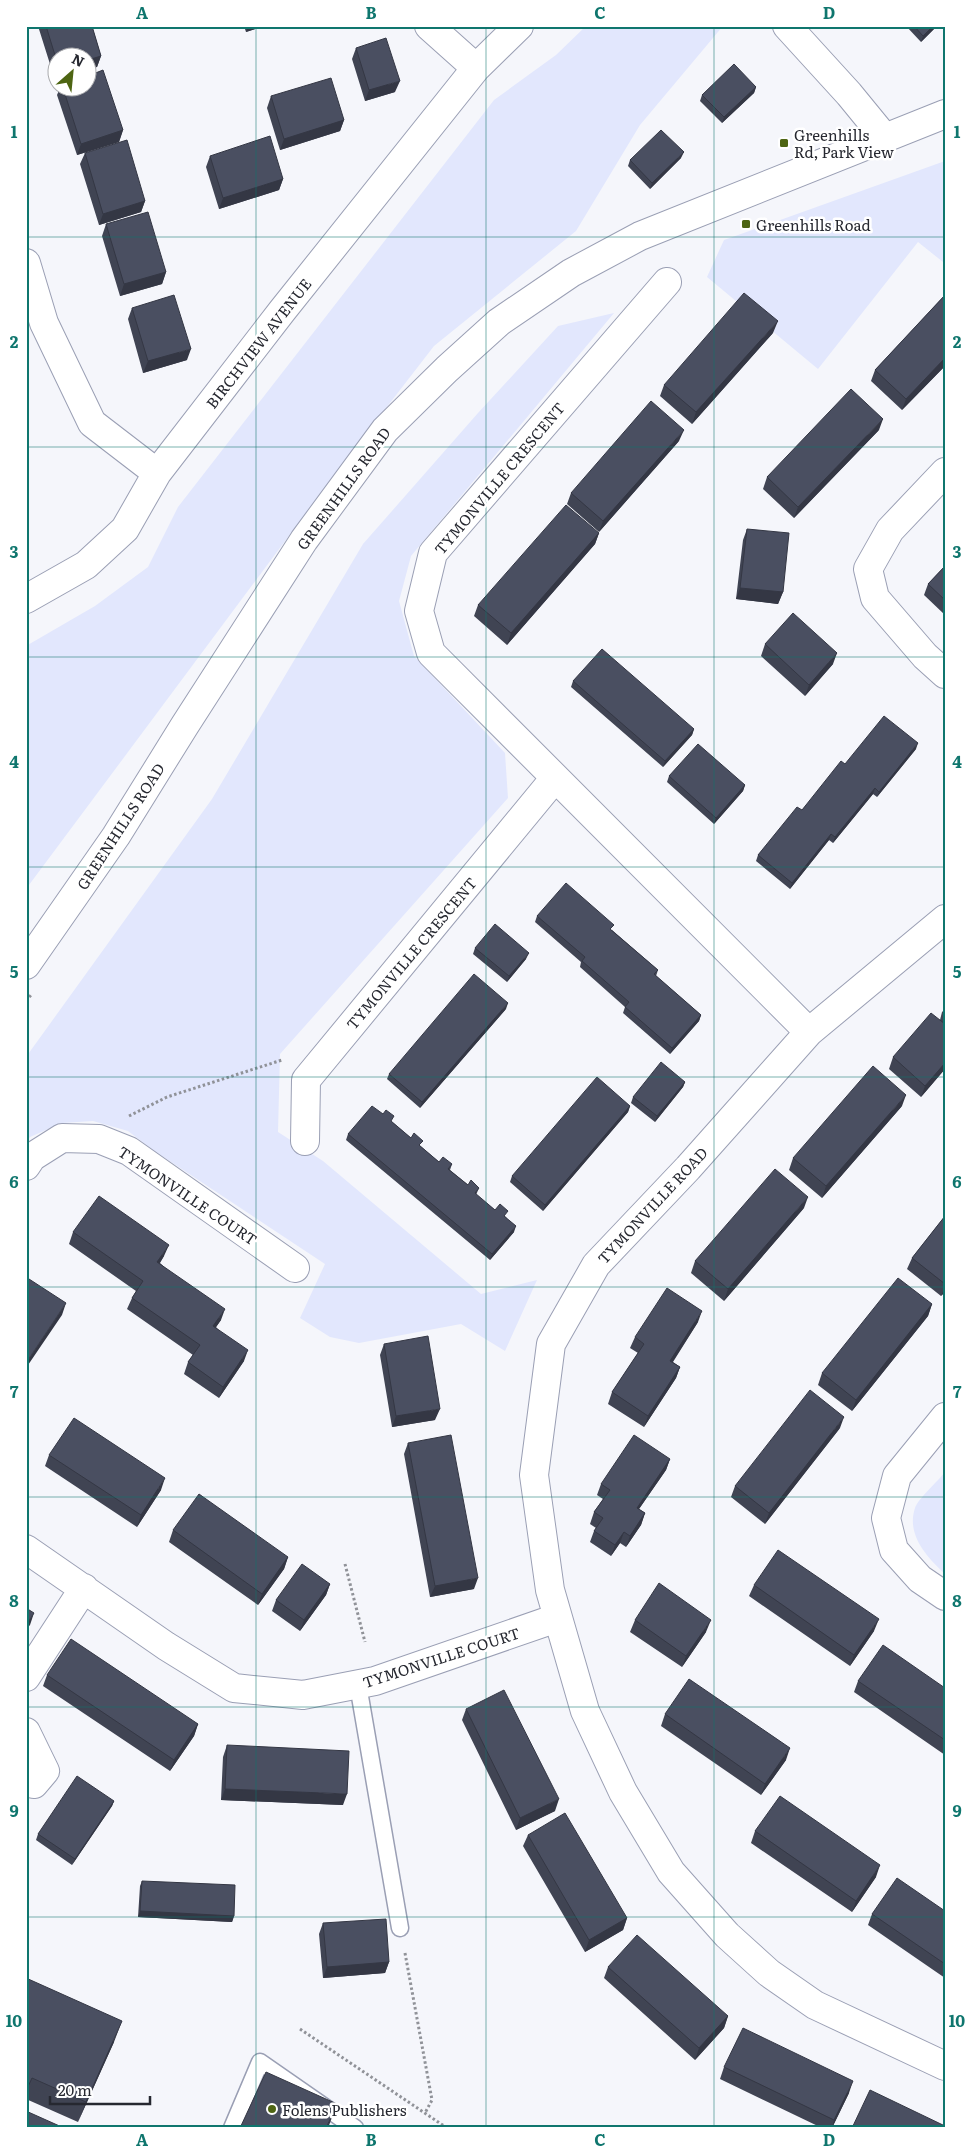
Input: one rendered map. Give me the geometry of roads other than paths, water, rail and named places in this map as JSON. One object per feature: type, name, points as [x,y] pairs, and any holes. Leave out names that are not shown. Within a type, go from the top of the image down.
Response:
[{"type":"street","points":[[429,26],[476,68]]},
{"type":"street","name":"BIRCHVIEW AVENUE","points":[[26,599],[86,565],[125,529],[157,472],[282,311],[476,68],[519,26]]},
{"type":"street","points":[[788,26],[850,94],[885,138]]},
{"type":"street","name":"GREENHILLS ROAD","points":[[26,965],[116,836],[185,724],[304,540],[385,430],[447,369],[499,322],[571,273],[640,236],[945,114]]},
{"type":"street","points":[[26,263],[44,323],[92,423],[157,472]]},
{"type":"street","name":"TYMONVILLE CRESCENT","points":[[667,282],[433,553],[419,611],[431,653],[809,1032]]},
{"type":"street","points":[[945,472],[890,530],[868,569],[876,598],[925,656],[945,674]]},
{"type":"street","name":"TYMONVILLE CRESCENT","points":[[305,1140],[306,1080],[555,778]]},
{"type":"street","name":"TYMONVILLE ROAD","points":[[945,919],[809,1032],[688,1168],[596,1265],[552,1344],[534,1475],[550,1590],[585,1711],[623,1792],[671,1872],[727,1935],[769,1973],[815,2005],[945,2066]]},
{"type":"street","name":"TYMONVILLE COURT","points":[[26,1166],[32,1157],[62,1138],[99,1139],[129,1151],[295,1268]]},
{"type":"street","points":[[945,1417],[897,1476],[886,1518],[894,1550],[920,1578],[945,1596]]},
{"type":"street","name":"TYMONVILLE COURT","points":[[26,1549],[166,1646],[234,1688],[303,1695],[358,1685],[398,1674],[557,1618]]},
{"type":"street","points":[[26,1677],[84,1588]]},
{"type":"street","points":[[26,1732],[45,1771],[34,1784]]},
{"type":"lane","points":[[358,1685],[400,1928]]},
{"type":"lane","points":[[232,2128],[260,2062],[355,2128]]},
{"type":"place","name":"Greenhills Rd, Park View","points":[[784,143]]},
{"type":"place","name":"Greenhills Road","points":[[746,224]]},
{"type":"place","name":"Folens Publishers","points":[[272,2109]]}]
